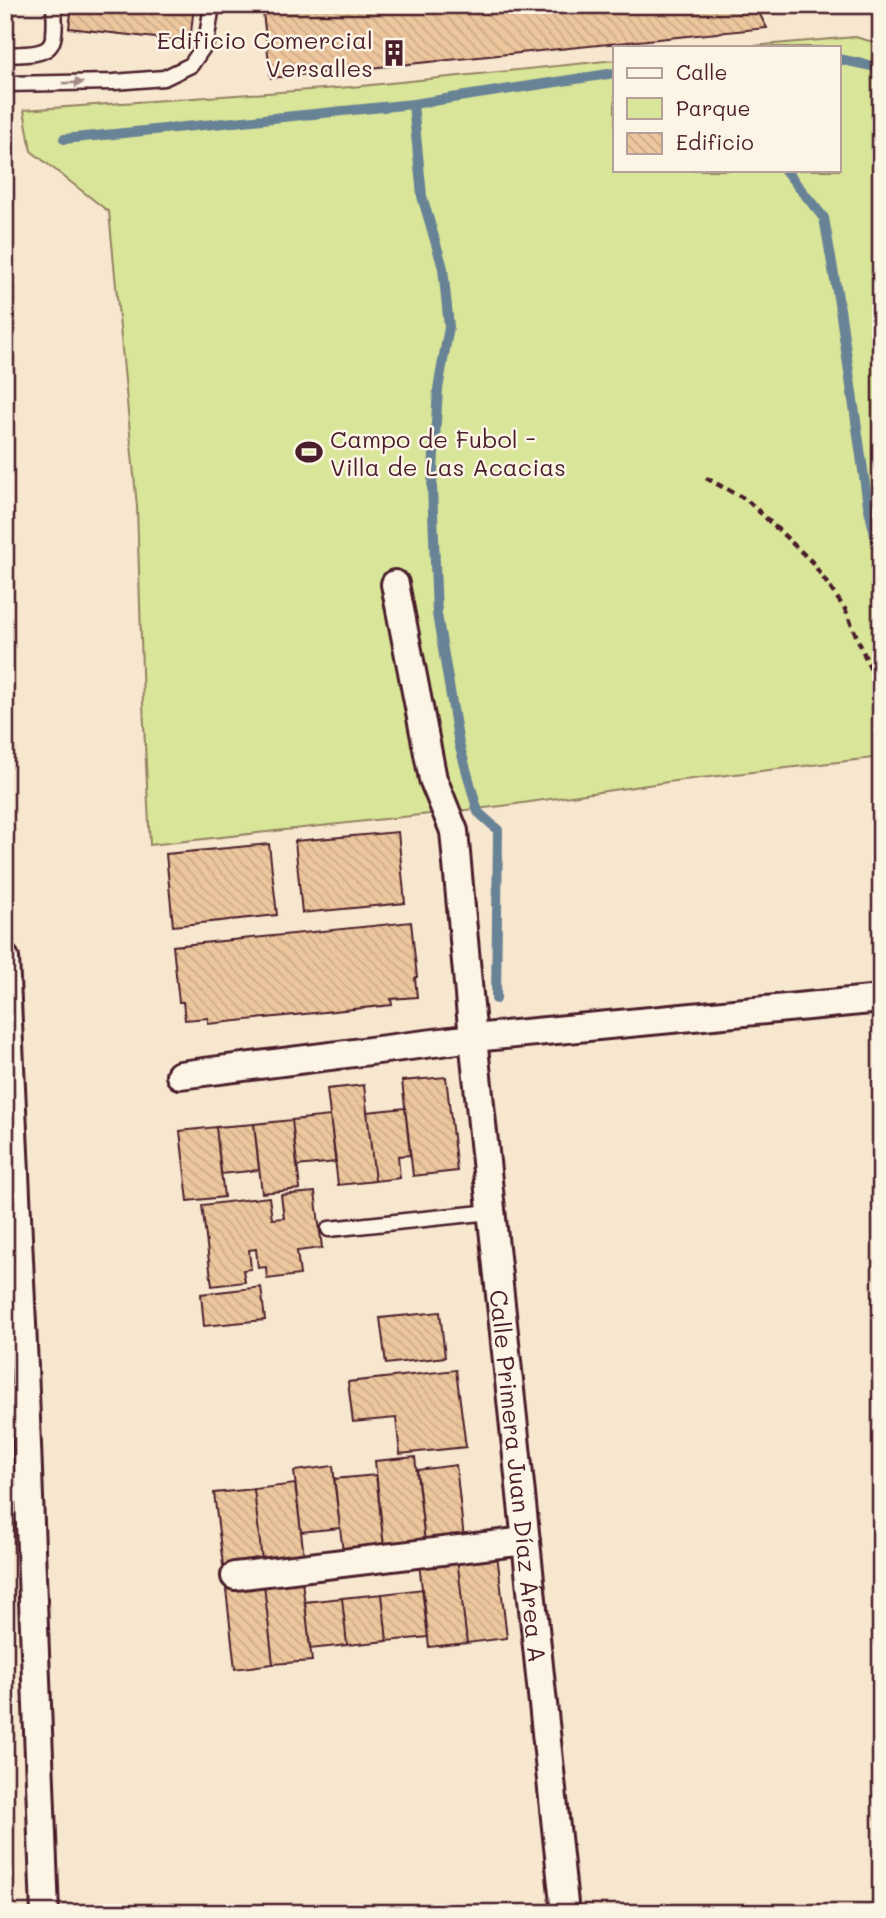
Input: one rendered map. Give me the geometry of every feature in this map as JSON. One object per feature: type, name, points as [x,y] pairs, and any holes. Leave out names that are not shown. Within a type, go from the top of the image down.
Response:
[{"type":"street","name":"Calle Primera Juan Díaz Área A","points":[[395,584],[433,779],[454,831],[473,1038],[565,1913]]},
{"type":"street","points":[[5,958],[45,1913]]},
{"type":"street","points":[[180,1075],[473,1038],[881,999]]},
{"type":"street","points":[[236,1576],[526,1541]]},
{"type":"lane","points":[[5,55],[42,53],[52,45],[56,30],[54,5]]},
{"type":"lane","points":[[5,85],[164,78],[191,65],[206,43],[212,5]]},
{"type":"lane","points":[[329,1229],[491,1212]]},
{"type":"path","points":[[706,478],[747,500],[812,562],[845,609],[881,694]]},
{"type":"green space","points":[[855,37],[881,44],[881,757],[675,781],[502,806],[150,845],[137,507],[109,212],[31,151],[24,110],[351,87],[613,60],[613,172],[840,172],[840,46],[752,46]]},
{"type":"building","points":[[72,5],[194,5],[190,42],[69,28]]},
{"type":"building","name":"Edificio Comercial Versalles","points":[[262,5],[732,5],[759,13],[767,28],[271,78]]},
{"type":"building","points":[[398,832],[405,903],[302,913],[295,841]]},
{"type":"building","points":[[269,844],[277,915],[173,926],[166,854]]},
{"type":"building","points":[[411,922],[417,997],[391,999],[392,1005],[208,1024],[208,1018],[185,1020],[183,1002],[179,1002],[173,946]]},
{"type":"building","points":[[446,1077],[457,1171],[413,1176],[402,1081]]},
{"type":"building","points":[[364,1085],[375,1181],[338,1185],[327,1089]]},
{"type":"building","points":[[405,1108],[410,1155],[398,1156],[400,1178],[375,1181],[367,1112]]},
{"type":"building","points":[[330,1116],[336,1162],[297,1166],[292,1120]]},
{"type":"building","points":[[292,1120],[300,1189],[262,1193],[254,1124]]},
{"type":"building","points":[[254,1124],[259,1170],[221,1174],[216,1127]]},
{"type":"building","points":[[216,1127],[224,1197],[188,1201],[180,1131]]},
{"type":"building","points":[[315,1192],[322,1248],[297,1251],[300,1275],[267,1279],[266,1267],[258,1268],[256,1249],[249,1250],[251,1269],[243,1270],[245,1282],[212,1286],[202,1205],[269,1197],[272,1219],[284,1218],[281,1195]]},
{"type":"building","points":[[261,1287],[265,1320],[204,1326],[201,1294]]},
{"type":"building","points":[[440,1312],[445,1357],[386,1364],[380,1318]]},
{"type":"building","points":[[456,1370],[466,1447],[400,1454],[396,1418],[353,1422],[348,1382]]},
{"type":"building","points":[[415,1457],[425,1542],[384,1547],[375,1461]]},
{"type":"building","points":[[456,1465],[464,1539],[425,1542],[417,1470]]},
{"type":"building","points":[[333,1466],[340,1528],[301,1532],[294,1471]]},
{"type":"building","points":[[376,1475],[384,1547],[343,1552],[334,1479]]},
{"type":"building","points":[[295,1484],[304,1556],[262,1561],[254,1489]]},
{"type":"building","points":[[254,1489],[262,1561],[223,1565],[214,1493]]},
{"type":"building","points":[[497,1554],[507,1638],[467,1643],[457,1558]]},
{"type":"building","points":[[457,1558],[467,1643],[429,1647],[419,1563]]},
{"type":"building","points":[[302,1581],[312,1661],[273,1664],[264,1585]]},
{"type":"building","points":[[264,1585],[273,1664],[235,1669],[226,1589]]},
{"type":"building","points":[[423,1589],[428,1637],[387,1641],[382,1594]]},
{"type":"building","points":[[382,1594],[387,1641],[347,1645],[342,1598]]},
{"type":"building","points":[[342,1598],[347,1645],[310,1649],[305,1602]]},
{"type":"building","points":[[881,1876],[881,1913],[877,1913],[873,1877]]},
{"type":"waterway","points":[[840,59],[881,68]]},
{"type":"waterway","points":[[64,139],[413,104],[613,73]]},
{"type":"waterway","points":[[413,104],[422,196],[443,268],[449,327],[438,389],[432,487],[437,614],[459,744],[478,812],[498,830],[496,999]]},
{"type":"waterway","points":[[787,172],[824,218],[868,505],[881,562]]},
{"type":"place","name":"Edificio Comercial Versalles","points":[[394,53]]},
{"type":"place","name":"Campo de Fubol - Villa de Las Acacias","points":[[309,452]]}]
